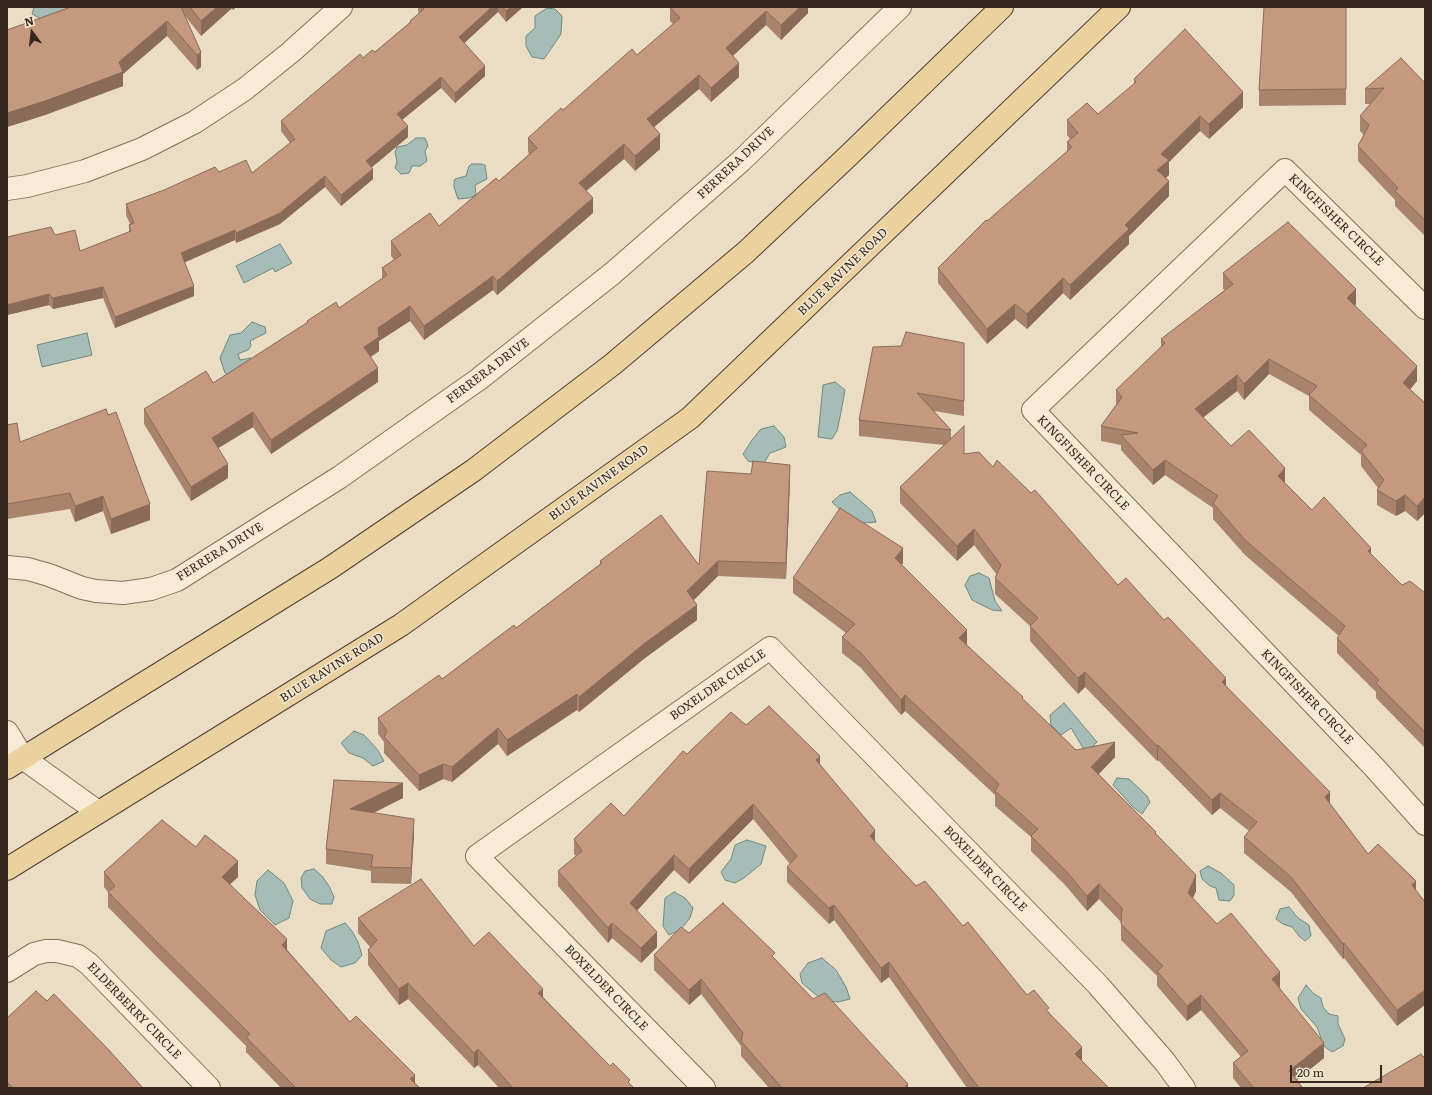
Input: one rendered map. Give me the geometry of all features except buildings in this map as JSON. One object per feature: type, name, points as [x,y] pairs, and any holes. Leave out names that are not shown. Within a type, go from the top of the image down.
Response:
[{"type":"main road","points":[[15,763],[330,568],[474,470],[613,364],[746,252],[1002,7]]},
{"type":"main road","name":"BLUE RAVINE ROAD","points":[[7,869],[401,626],[690,418],[1119,7]]},
{"type":"street","points":[[7,189],[27,186],[86,170],[142,149],[195,122],[245,89],[292,52],[341,7]]},
{"type":"street","name":"FERRERA DRIVE","points":[[7,567],[28,569],[49,575],[82,588],[96,591],[124,593],[151,589],[177,580],[327,486],[479,379],[613,273],[741,161],[900,7]]},
{"type":"street","name":"KINGFISHER CIRCLE","points":[[1425,308],[1285,170],[1033,410],[1374,767],[1425,824]]},
{"type":"street","name":"BOXELDER CIRCLE","points":[[704,1088],[477,856],[770,648],[1098,985],[1165,1062],[1184,1088]]},
{"type":"street","points":[[7,732],[15,763],[98,812]]},
{"type":"street","name":"ELDERBERRY CIRCLE","points":[[7,971],[34,954],[46,951],[57,951],[78,956],[89,964],[209,1088]]},
{"type":"water","points":[[34,7],[69,7],[47,22],[32,14]]},
{"type":"water","points":[[547,8],[555,9],[562,16],[561,34],[544,59],[532,57],[526,46],[526,36],[535,28],[535,16]]},
{"type":"water","points":[[416,138],[425,138],[428,146],[425,151],[427,161],[420,166],[412,166],[409,173],[401,174],[395,168],[397,162],[395,152],[397,147],[407,145]]},
{"type":"water","points":[[472,164],[485,165],[487,179],[475,185],[476,195],[469,198],[458,199],[454,187],[455,179],[466,176],[469,166]]},
{"type":"water","points":[[280,244],[292,263],[275,272],[273,268],[244,283],[236,266]]},
{"type":"water","points":[[252,322],[265,327],[266,333],[250,341],[251,346],[248,350],[238,354],[240,360],[250,358],[255,360],[228,375],[225,373],[220,358],[230,335],[241,333]]},
{"type":"water","points":[[87,333],[92,355],[42,367],[37,345]]},
{"type":"water","points":[[835,382],[845,390],[837,431],[832,439],[818,437],[823,385]]},
{"type":"water","points":[[774,426],[784,437],[786,447],[770,453],[763,465],[748,461],[743,454],[752,440],[761,429]]},
{"type":"water","points":[[850,492],[872,511],[876,522],[865,523],[849,518],[832,502],[840,495]]},
{"type":"water","points":[[979,573],[989,578],[995,601],[1002,611],[992,610],[972,600],[965,585],[970,576]]},
{"type":"water","points":[[1064,703],[1097,742],[1086,753],[1071,728],[1061,735],[1051,725],[1050,715]]},
{"type":"water","points":[[354,731],[364,735],[377,749],[384,761],[373,766],[363,758],[349,753],[341,743]]},
{"type":"water","points":[[1117,778],[1129,779],[1147,796],[1150,802],[1142,814],[1133,807],[1113,785]]},
{"type":"water","points":[[747,840],[766,846],[761,864],[744,878],[735,883],[725,880],[721,872],[731,859],[735,845]]},
{"type":"water","points":[[1208,866],[1221,873],[1234,885],[1234,895],[1230,901],[1219,900],[1216,888],[1210,886],[1202,879],[1200,871]]},
{"type":"water","points":[[314,869],[322,876],[329,886],[334,897],[332,904],[320,904],[310,899],[302,888],[301,878],[305,871]]},
{"type":"water","points":[[268,870],[284,883],[293,901],[289,918],[275,925],[260,910],[255,895],[257,881]]},
{"type":"water","points":[[674,892],[685,898],[693,908],[690,918],[681,929],[669,935],[663,926],[665,898]]},
{"type":"water","points":[[1289,907],[1298,918],[1309,925],[1311,936],[1305,941],[1292,927],[1283,924],[1276,919],[1280,909]]},
{"type":"water","points":[[345,923],[352,931],[358,942],[362,955],[355,963],[341,967],[331,960],[321,948],[326,931]]},
{"type":"water","points":[[822,958],[836,970],[846,987],[850,999],[838,1002],[826,1001],[802,983],[800,974],[808,963]]},
{"type":"water","points":[[1306,985],[1314,994],[1321,998],[1323,1007],[1329,1014],[1338,1016],[1338,1024],[1345,1039],[1343,1046],[1332,1052],[1324,1046],[1317,1027],[1301,1009],[1298,998]]}]
